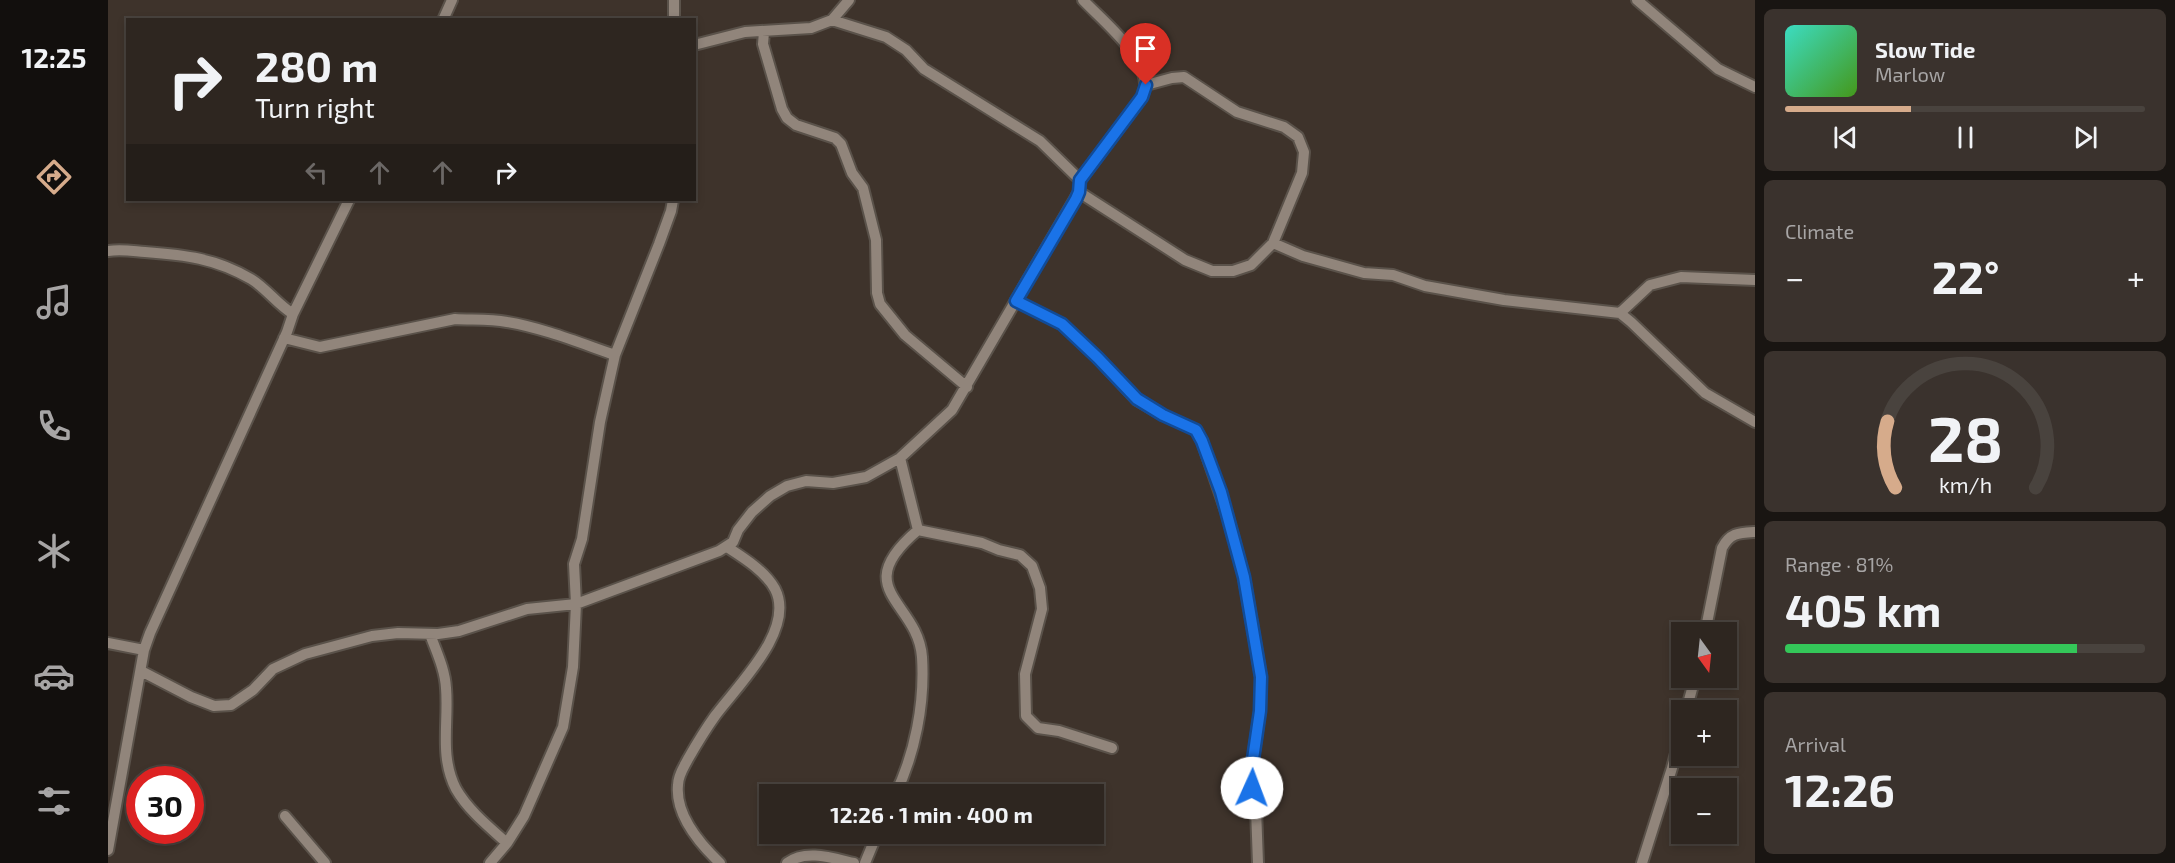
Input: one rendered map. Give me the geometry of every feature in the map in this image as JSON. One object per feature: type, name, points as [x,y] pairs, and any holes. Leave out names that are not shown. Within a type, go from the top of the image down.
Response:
[{"type":"street","points":[[444,18],[452,0]]},
{"type":"street","points":[[674,0],[674,18]]},
{"type":"street","points":[[696,44],[746,32],[811,28],[832,20],[849,0]]},
{"type":"street","points":[[141,670],[214,706],[231,705],[253,690],[273,669],[304,654],[372,636],[459,631],[527,609],[576,603],[727,547],[752,512],[770,496],[787,486],[806,481],[833,483],[866,477],[900,458],[952,410],[1079,192],[1080,180],[1142,97],[1146,85],[1142,70],[1133,53],[1083,0]]},
{"type":"street","points":[[1637,0],[1718,69],[1755,87]]},
{"type":"street","points":[[832,20],[886,37],[906,50],[924,69],[1040,141],[1080,180]]},
{"type":"street","points":[[764,32],[763,44],[782,109],[787,118],[796,125],[835,138],[841,144],[852,173],[862,188],[876,240],[877,293],[880,304],[905,335],[967,387]]},
{"type":"street","points":[[1079,192],[1185,260],[1212,271],[1233,272],[1251,265],[1273,243],[1302,173],[1304,152],[1298,137],[1284,127],[1237,112],[1184,77],[1146,85]]},
{"type":"street","points":[[108,850],[144,651],[293,314],[349,201]]},
{"type":"street","points":[[490,863],[507,843],[524,816],[563,727],[573,667],[576,603],[574,564],[582,539],[600,422],[615,355],[659,244],[673,201]]},
{"type":"street","points":[[1273,243],[1303,256],[1354,271],[1393,275],[1425,286],[1504,300],[1620,313],[1705,393],[1755,422]]},
{"type":"street","points":[[108,251],[119,249],[182,255],[223,264],[253,280],[280,306],[293,314]]},
{"type":"street","points":[[1620,313],[1650,285],[1681,277],[1755,280]]},
{"type":"street","points":[[1016,301],[1062,324],[1137,399],[1163,415],[1196,430],[1202,441],[1224,503],[1244,577],[1261,677],[1260,711],[1251,773],[1256,809],[1258,863]]},
{"type":"street","points":[[284,338],[320,347],[455,319],[466,319],[506,322],[615,355]]},
{"type":"street","points":[[900,458],[918,530]]},
{"type":"street","points":[[918,530],[982,543],[1020,555],[1032,566],[1040,588],[1042,609],[1026,674],[1026,716],[1038,728],[1059,731],[1112,748]]},
{"type":"street","points":[[900,784],[916,733],[921,696],[922,655],[915,632],[886,586],[890,564],[907,540],[918,530]]},
{"type":"street","points":[[1707,622],[1722,548],[1728,537],[1735,533],[1755,532]]},
{"type":"street","points":[[720,863],[690,829],[682,807],[678,782],[692,752],[714,717],[752,670],[774,634],[780,612],[774,588],[752,563],[727,547]]},
{"type":"street","points":[[430,634],[446,687],[445,753],[448,771],[456,789],[470,807],[507,843]]},
{"type":"street","points":[[108,643],[144,651]]},
{"type":"street","points":[[1642,863],[1673,766]]},
{"type":"street","points":[[285,816],[325,863]]},
{"type":"street","points":[[866,863],[873,844]]},
{"type":"street","points":[[787,863],[802,855],[855,863]]},
{"type":"route","points":[[1146,85],[1142,97],[1080,180],[1076,199],[1016,301],[1062,324],[1137,399],[1163,415],[1196,430],[1202,441],[1221,492],[1244,577],[1261,677],[1260,711],[1251,773],[1252,788]]}]
